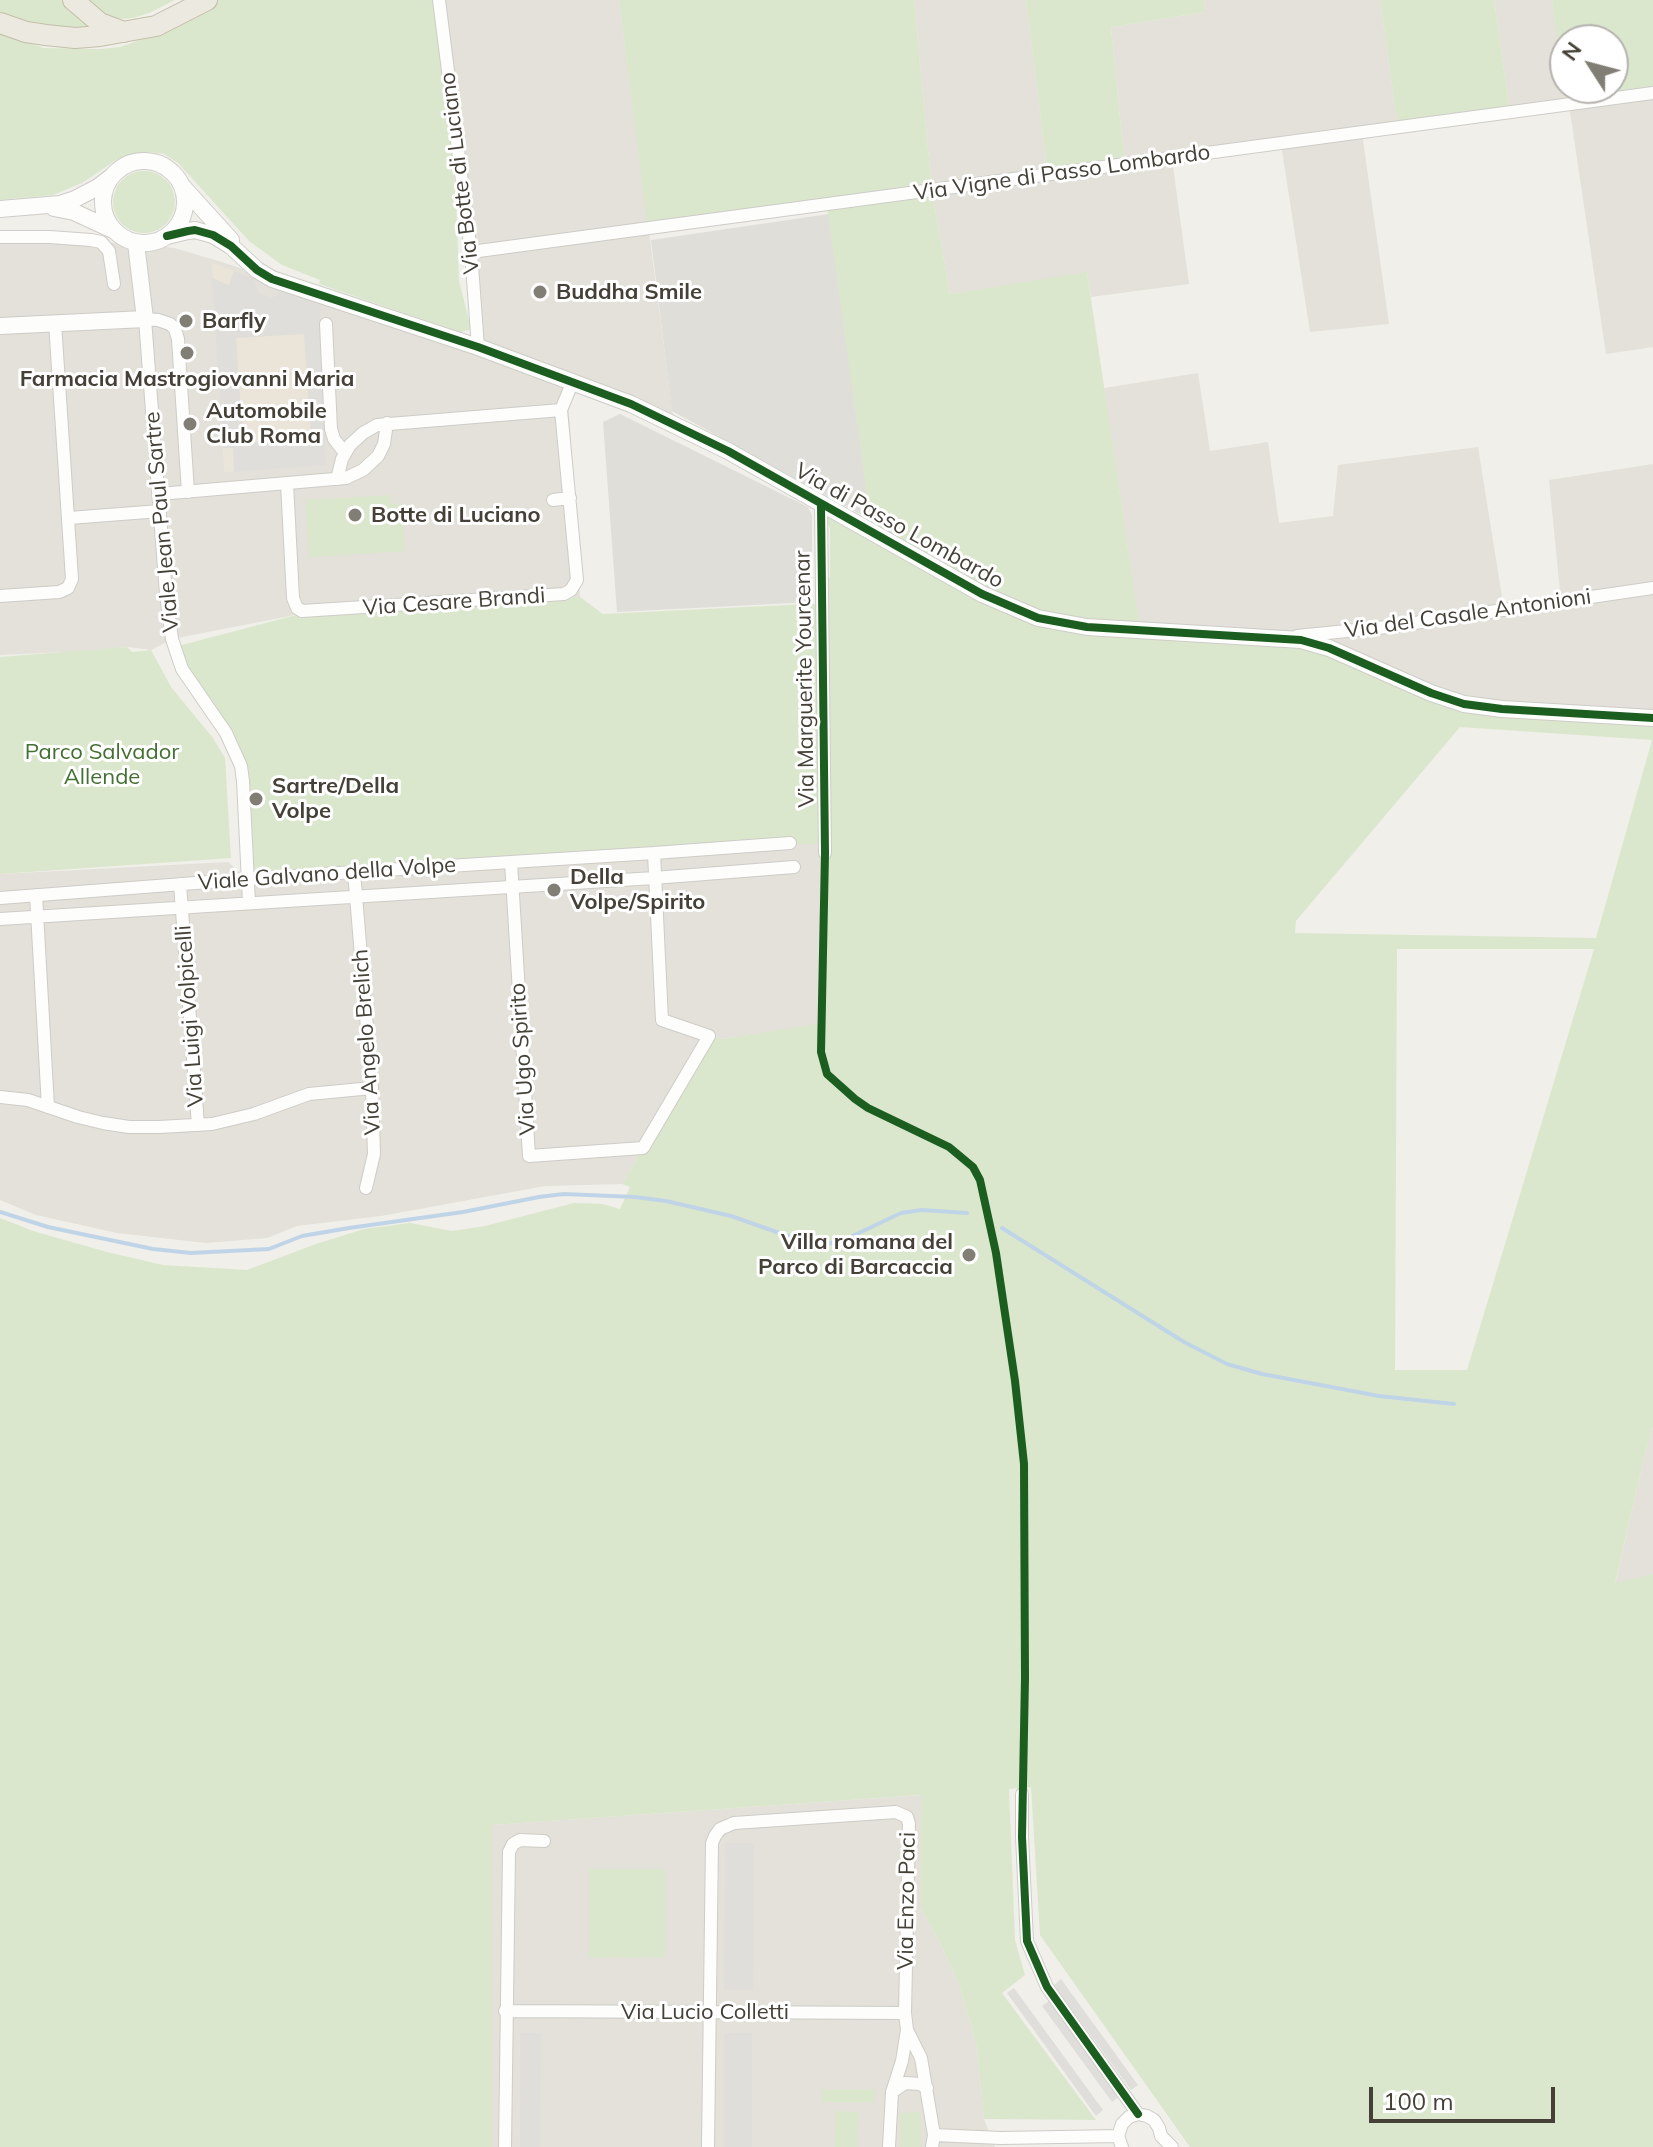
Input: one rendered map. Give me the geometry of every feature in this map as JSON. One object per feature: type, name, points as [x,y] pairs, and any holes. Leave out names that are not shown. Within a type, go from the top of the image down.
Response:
[{"type":"highway","points":[[73,0],[100,23],[124,32]]},
{"type":"highway","points":[[0,23],[35,34],[65,38],[93,37],[156,26],[207,0]]},
{"type":"street","name":"Via Botte di Luciano","points":[[439,0],[471,252],[478,347]]},
{"type":"street","name":"Via Vigne di Passo Lombardo","points":[[471,252],[1653,93]]},
{"type":"street","points":[[0,209],[40,207],[75,199],[132,163],[146,161],[165,167],[180,182],[184,195],[180,221],[167,236],[149,243],[136,243],[123,238],[74,212],[40,207]]},
{"type":"street","points":[[113,230],[104,212],[103,199],[106,186],[114,174]]},
{"type":"street","name":"Via di Passo Lombardo","points":[[180,182],[246,260]]},
{"type":"street","name":"Via di Passo Lombardo","points":[[167,236],[188,231],[204,232],[221,239],[272,279],[478,347],[622,400],[728,451],[982,594],[1053,622],[1087,627],[1282,637],[1322,645],[1431,693],[1472,705],[1653,718]]},
{"type":"street","points":[[0,237],[101,242],[110,253],[114,284]]},
{"type":"street","name":"Viale Jean Paul Sartre","points":[[136,243],[145,319],[166,594],[174,647],[189,680],[229,738],[241,766],[249,903]]},
{"type":"street","points":[[0,326],[145,319],[170,324],[178,339],[188,492]]},
{"type":"street","points":[[0,596],[59,592],[68,588],[73,575],[55,323]]},
{"type":"street","points":[[326,324],[331,429],[334,439],[345,453]]},
{"type":"street","name":"Via Cesare Brandi","points":[[287,483],[293,598],[297,608],[305,611],[568,593],[577,580],[561,410],[573,381]]},
{"type":"street","points":[[337,479],[345,453],[356,439],[366,430],[387,423],[561,410]]},
{"type":"street","points":[[159,494],[337,479],[358,473],[373,461],[384,444],[387,423]]},
{"type":"street","points":[[553,500],[570,498]]},
{"type":"street","name":"Via Marguerite Yourcenar","points":[[821,505],[825,853]]},
{"type":"street","points":[[69,518],[160,511]]},
{"type":"street","name":"Via del Casale Antonioni","points":[[1282,637],[1387,627],[1653,588]]},
{"type":"street","name":"Viale Galvano della Volpe","points":[[0,898],[790,843]]},
{"type":"street","points":[[654,853],[662,1020],[724,1039]]},
{"type":"street","name":"Via Ugo Spirito","points":[[511,862],[529,1156],[643,1148],[709,1036]]},
{"type":"street","name":"Viale Galvano della Volpe","points":[[0,919],[794,867]]},
{"type":"street","name":"Via Angelo Brelich","points":[[354,872],[372,1088],[374,1160],[366,1188]]},
{"type":"street","name":"Via Luigi Volpicelli","points":[[180,884],[198,1125]]},
{"type":"street","points":[[36,895],[48,1107]]},
{"type":"street","points":[[0,1097],[28,1100],[86,1119],[142,1127],[198,1125],[241,1117],[309,1094],[372,1088]]},
{"type":"street","points":[[1022,1794],[1027,1941],[1047,1987],[1138,2114]]},
{"type":"street","name":"Via Enzo Paci","points":[[709,2013],[712,1843],[720,1829],[734,1823],[896,1812],[907,1817],[907,2030],[902,2061],[892,2092],[889,2147]]},
{"type":"street","points":[[505,2147],[509,1852],[513,1844],[520,1840],[544,1841]]},
{"type":"street","name":"Via Lucio Colletti","points":[[505,2011],[905,2013]]},
{"type":"street","points":[[708,2147],[709,2013]]},
{"type":"street","name":"Via Enzo Paci","points":[[907,2030],[921,2058],[933,2141]]},
{"type":"street","points":[[892,2092],[905,2083],[927,2088]]},
{"type":"street","points":[[933,2141],[1001,2138],[1120,2142],[1119,2130],[1125,2120],[1138,2114],[1154,2120],[1159,2128],[1159,2142],[1172,2147]]},
{"type":"shaded area","points":[[438,0],[619,0],[674,424],[567,380],[580,597],[300,614],[172,639],[151,650],[127,647],[0,655],[0,242],[136,243],[174,248],[477,347]]},
{"type":"shaded area","points":[[914,0],[1026,0],[1047,168],[1124,157],[1111,27],[1205,12],[1204,0],[1380,0],[1398,128],[1362,133],[1389,324],[1310,332],[1281,144],[1172,159],[1189,284],[1091,297],[1087,273],[950,294],[932,191]]},
{"type":"shaded area","points":[[1494,0],[1552,0],[1556,24],[1549,24],[1549,104],[1629,104],[1629,97],[1653,93],[1653,347],[1606,354],[1569,105],[1510,113]]},
{"type":"shaded area","points":[[829,214],[871,520],[672,411],[651,240]]},
{"type":"shaded area","points":[[212,263],[254,278],[259,293],[272,298],[285,289],[320,301],[326,465],[224,472]]},
{"type":"shaded area","points":[[234,271],[254,278],[259,293],[272,298],[285,289],[320,301],[326,465],[234,472],[233,448],[223,448],[212,278],[229,285]],"holes":[[[304,334],[311,439],[243,443],[236,338]]]},
{"type":"shaded area","points":[[1198,373],[1210,451],[1268,442],[1279,523],[1333,516],[1338,465],[1478,447],[1504,609],[1561,601],[1549,480],[1653,464],[1653,718],[1502,709],[1140,630],[1104,388]]},
{"type":"shaded area","points":[[620,414],[808,507],[812,515],[812,602],[617,612],[603,422]]},
{"type":"shaded area","points":[[825,842],[821,1024],[724,1039],[709,1036],[622,1184],[545,1186],[381,1216],[297,1226],[267,1238],[206,1243],[117,1233],[36,1215],[0,1200],[0,874],[228,862],[248,879]]},
{"type":"shaded area","points":[[1653,1427],[1653,1574],[1615,1584],[1644,1458]]},
{"type":"shaded area","points":[[922,1795],[921,1908],[960,1987],[977,2047],[984,2119],[995,2147],[492,2147],[491,1825]]},
{"type":"shaded area","points":[[725,1843],[754,1843],[753,1990],[724,1990]]},
{"type":"shaded area","points":[[1061,1979],[1138,2085],[1131,2090],[1054,1985]]},
{"type":"shaded area","points":[[1014,1988],[1103,2110],[1096,2116],[1007,1993]]},
{"type":"shaded area","points":[[1049,2001],[1119,2097],[1112,2102],[1042,2006]]},
{"type":"shaded area","points":[[520,2033],[541,2033],[540,2147],[520,2147]]},
{"type":"shaded area","points":[[724,2033],[752,2033],[752,2147],[724,2147]]},
{"type":"green space","points":[[0,0],[62,0],[94,26],[72,30],[30,24],[0,14]]},
{"type":"green space","points":[[79,0],[175,0],[149,13],[121,19],[111,18]]},
{"type":"green space","points":[[214,0],[434,0],[456,196],[459,281],[469,330],[460,332],[319,284],[320,280],[282,265],[249,241],[178,163],[164,154],[150,152],[125,156],[82,183],[53,195],[0,200],[0,33],[44,48],[120,47],[171,26]]},
{"type":"green space","points":[[619,0],[914,0],[932,191],[950,294],[1087,272],[1139,622],[1042,613],[1007,599],[942,564],[942,551],[938,546],[927,556],[871,524],[827,205],[648,229]]},
{"type":"green space","points":[[1026,0],[1204,0],[1205,12],[1111,27],[1124,157],[1047,168]]},
{"type":"green space","points":[[1380,0],[1494,0],[1510,113],[1398,128]]},
{"type":"green space","points":[[1552,0],[1653,0],[1653,93],[1629,97],[1629,24],[1555,24]]},
{"type":"green space","points":[[138,171],[150,171],[166,180],[173,190],[173,214],[166,224],[150,233],[138,233],[118,219],[113,208],[113,196],[127,176]]},
{"type":"green space","points":[[390,495],[391,504],[402,504],[405,551],[309,557],[306,500]]},
{"type":"green space","points":[[830,516],[1010,615],[1034,624],[1273,641],[1329,652],[1434,700],[1653,723],[1653,1427],[1615,1583],[1653,1574],[1653,2147],[1190,2147],[1040,1935],[1031,1787],[1009,1789],[1015,1940],[1025,1975],[1002,1993],[1096,2120],[984,2119],[977,2047],[960,1987],[921,1908],[921,1795],[492,1825],[492,2147],[0,2147],[0,1218],[33,1231],[163,1265],[247,1270],[364,1229],[410,1223],[452,1231],[485,1226],[574,1203],[602,1204],[620,1209],[630,1187],[622,1184],[709,1036],[724,1039],[821,1023],[824,843],[248,879],[241,766],[174,647],[300,614],[580,597],[603,614],[827,603],[825,578],[830,578],[830,528],[826,520]],"holes":[[[1460,727],[1652,740],[1596,938],[1295,933],[1296,921]],[[1397,949],[1594,949],[1467,1370],[1395,1370]]]},
{"type":"green space","name":"Parco Salvador Allende","points":[[127,647],[132,652],[151,650],[171,687],[213,738],[225,758],[231,858],[0,874],[0,657]]},
{"type":"green space","points":[[589,1869],[665,1869],[665,1957],[589,1958]]},
{"type":"green space","points":[[822,2089],[876,2090],[873,2103],[822,2102]]},
{"type":"green space","points":[[836,2111],[858,2112],[857,2147],[835,2147]]},
{"type":"green space","points":[[921,2112],[921,2147],[900,2147],[900,2113]]},
{"type":"waterway","points":[[0,1212],[48,1227],[153,1249],[191,1253],[269,1249],[302,1236],[564,1194],[666,1201],[731,1216],[822,1245],[844,1240],[901,1213],[922,1210],[967,1213]]},
{"type":"waterway","points":[[1002,1228],[1184,1342],[1227,1364],[1262,1374],[1379,1396],[1454,1404]]},
{"type":"cycle path","points":[[167,236],[195,230],[213,235],[272,279],[478,347],[631,404],[728,451],[982,594],[1038,618],[1087,627],[1301,640],[1329,648],[1431,693],[1464,704],[1653,718]]},
{"type":"cycle path","points":[[821,505],[825,853],[821,1052],[827,1074],[855,1099],[949,1147],[973,1167],[980,1180],[996,1253],[1024,1464],[1022,1837],[1027,1941],[1047,1987],[1138,2114]]},
{"type":"place","name":"Buddha Smile","points":[[540,292]]},
{"type":"place","name":"Barfly","points":[[186,321]]},
{"type":"place","name":"Farmacia Mastrogiovanni Maria","points":[[187,353]]},
{"type":"place","name":"Automobile Club Roma","points":[[190,424]]},
{"type":"place","name":"Botte di Luciano","points":[[355,515]]},
{"type":"place","name":"Sartre/Della Volpe","points":[[256,799]]},
{"type":"place","name":"Della Volpe/Spirito","points":[[554,890]]},
{"type":"place","name":"Villa romana del Parco di Barcaccia","points":[[969,1255]]}]
